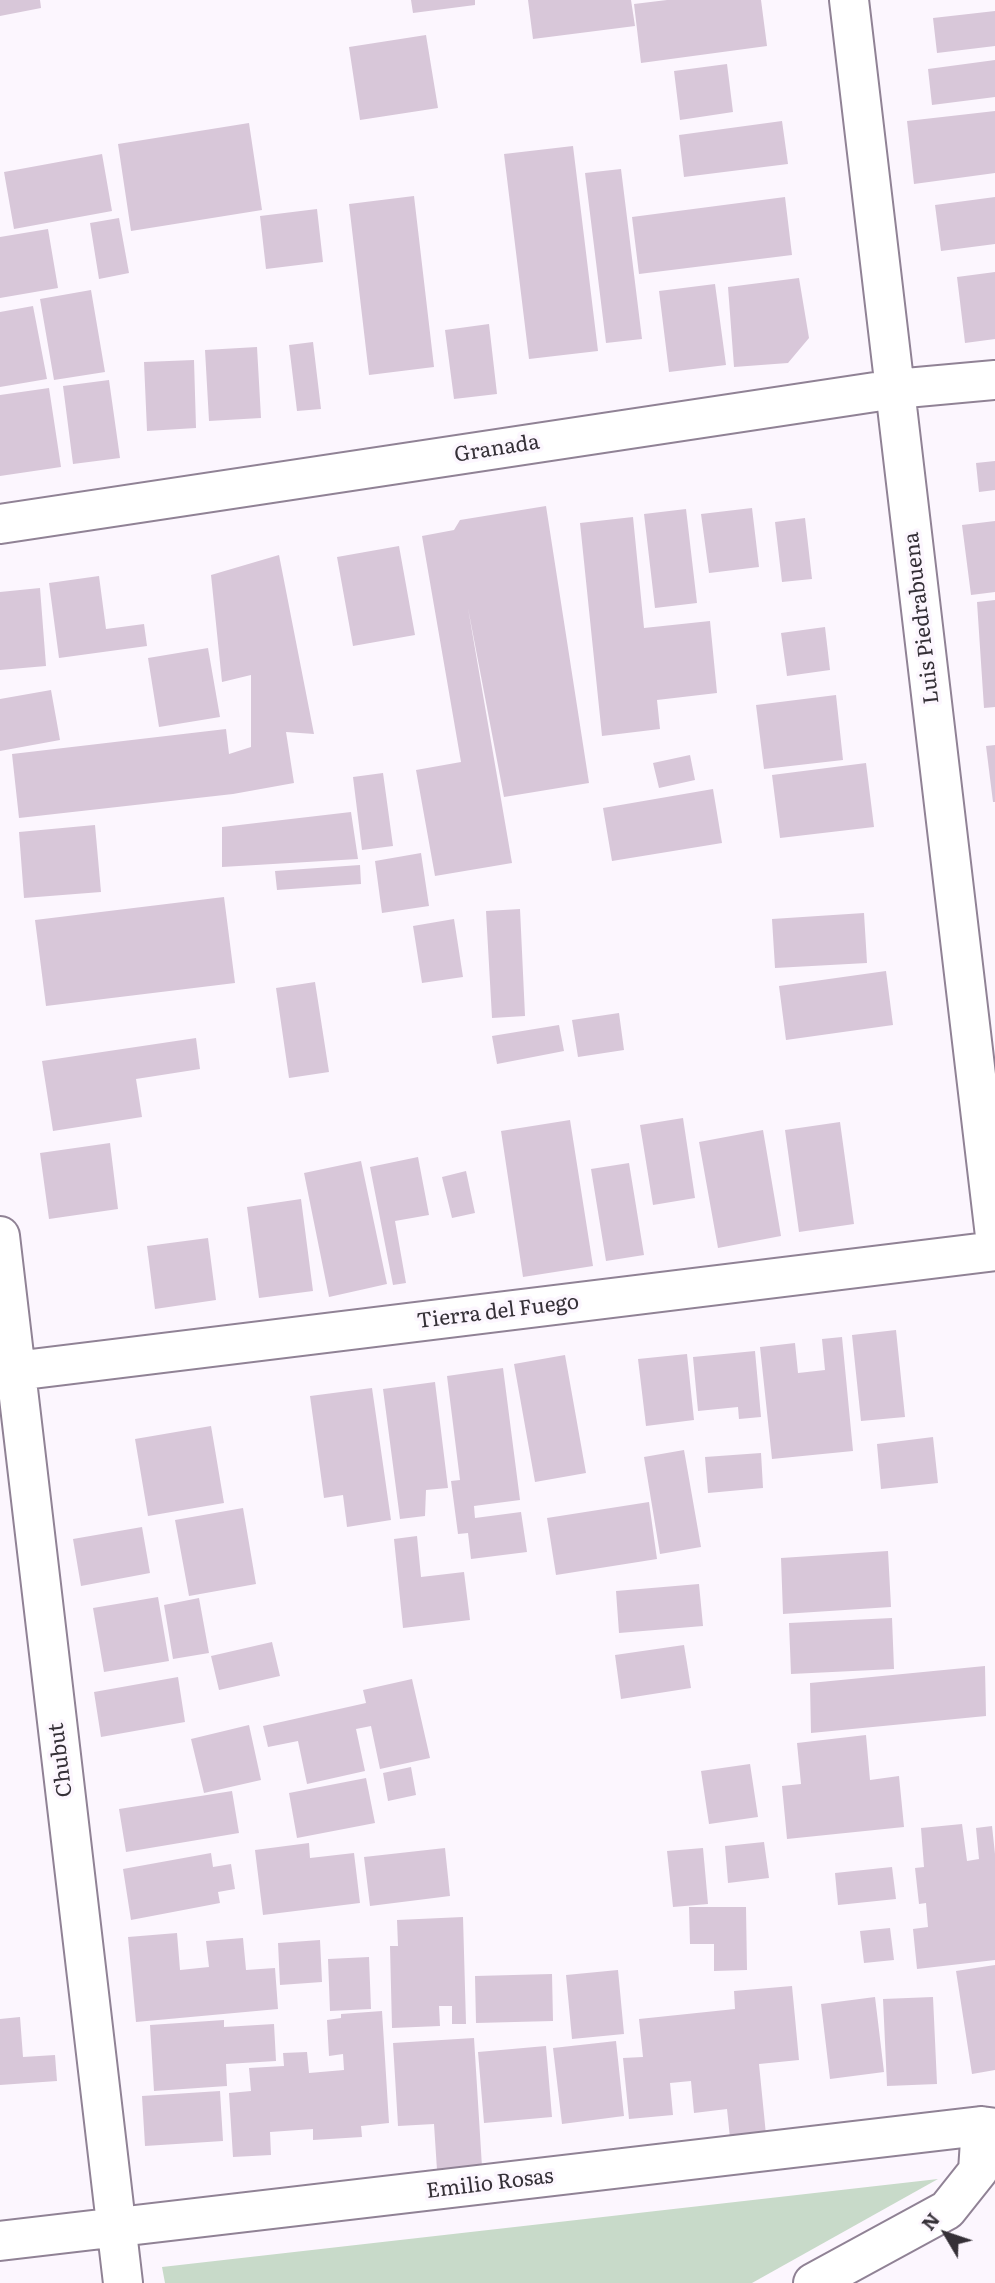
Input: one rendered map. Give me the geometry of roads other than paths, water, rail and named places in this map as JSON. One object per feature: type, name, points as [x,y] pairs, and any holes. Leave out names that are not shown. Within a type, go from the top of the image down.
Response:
[{"type":"street","name":"Luis Piedrabuena","points":[[849,0],[995,1236]]},
{"type":"street","name":"Granada","points":[[0,524],[895,389],[995,380]]},
{"type":"street","name":"Chubut","points":[[0,1236],[8,1373],[123,2283]]},
{"type":"street","name":"Tierra del Fuego","points":[[8,1373],[995,1251]]},
{"type":"street","name":"Emilio Rosas","points":[[0,2241],[990,2125]]},
{"type":"street","points":[[813,2283],[947,2210],[978,2171],[990,2125]]}]
